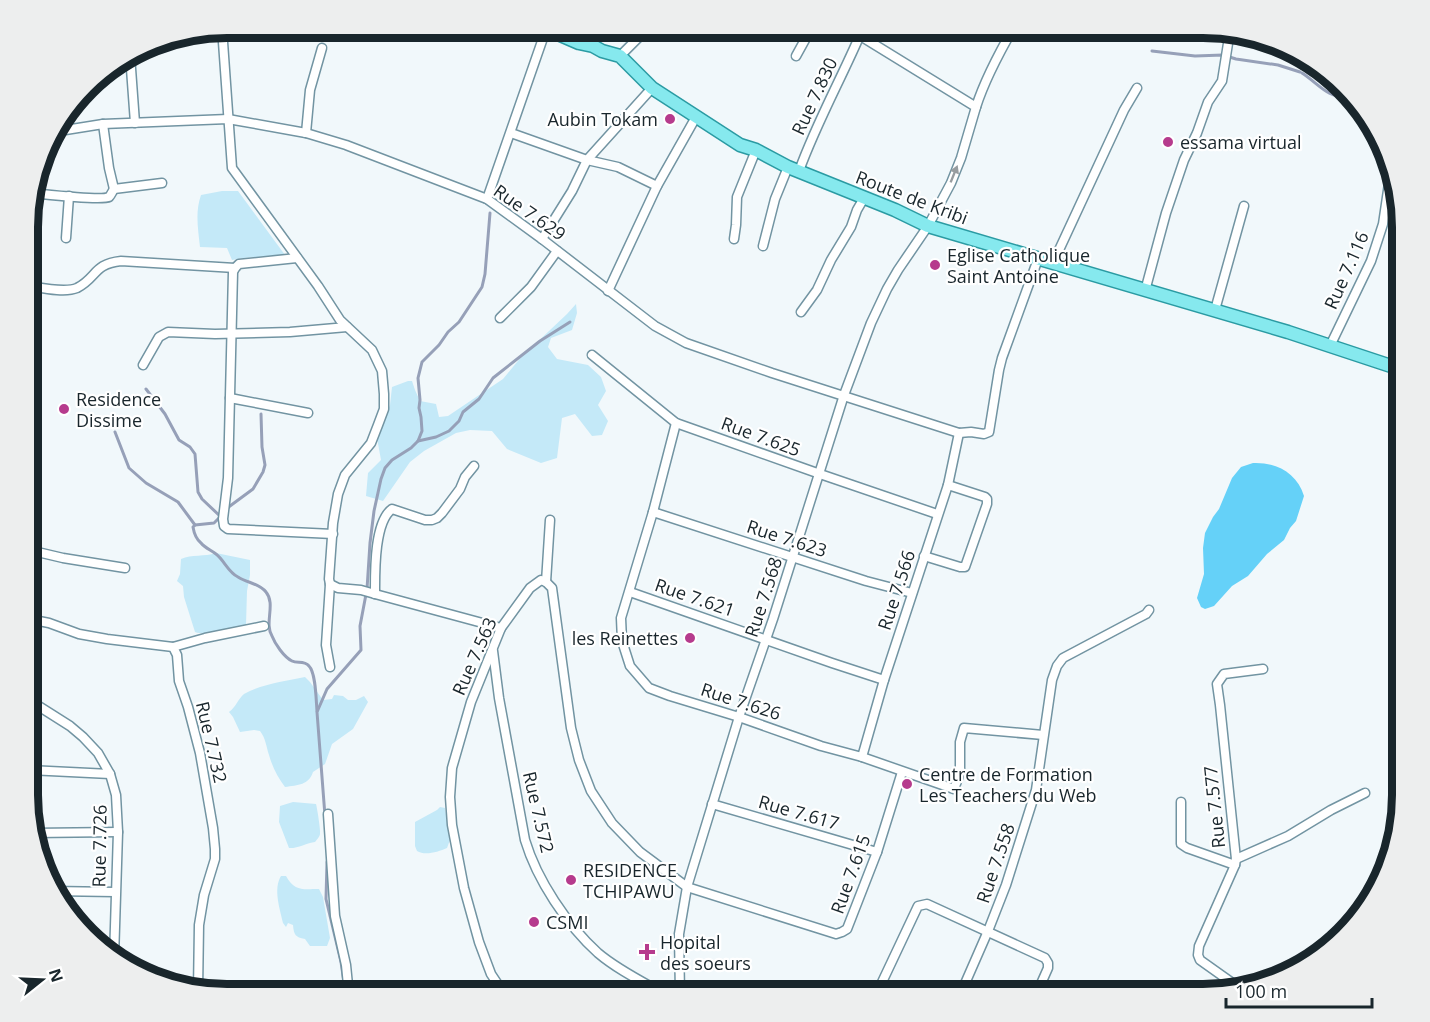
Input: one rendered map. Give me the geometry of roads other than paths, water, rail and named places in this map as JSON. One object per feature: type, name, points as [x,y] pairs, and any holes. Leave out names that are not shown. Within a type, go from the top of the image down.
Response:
[{"type":"main road","name":"Route de Kribi","points":[[567,38],[620,56],[652,88],[740,145],[928,226],[1215,310],[1392,365]]},
{"type":"street","points":[[223,38],[232,168],[340,320],[372,350],[382,370],[384,409],[371,443],[345,475],[338,494],[329,579],[326,645],[330,667]]},
{"type":"street","points":[[487,199],[542,38]]},
{"type":"street","points":[[620,56],[638,38]]},
{"type":"street","points":[[796,56],[806,38]]},
{"type":"street","name":"Rue 7.830","points":[[763,246],[780,185],[793,169],[811,138],[859,38]]},
{"type":"street","points":[[865,38],[976,107]]},
{"type":"street","name":"Rue 7.568","points":[[680,984],[679,934],[687,887],[844,396],[871,323],[887,289],[928,226],[951,183],[981,91],[1008,38]]},
{"type":"street","points":[[1144,291],[1184,160],[1208,102],[1222,81],[1229,40]]},
{"type":"street","points":[[306,134],[310,90],[322,48]]},
{"type":"street","points":[[131,64],[135,123]]},
{"type":"street","points":[[542,239],[572,191],[587,160],[652,88]]},
{"type":"street","points":[[1053,263],[1124,110],[1137,88]]},
{"type":"street","points":[[608,291],[657,186],[696,117]]},
{"type":"street","name":"Rue 7.629","points":[[64,130],[103,124],[228,119],[306,134],[346,145],[487,199],[655,326],[686,343],[959,433]]},
{"type":"street","points":[[103,124],[114,189]]},
{"type":"street","points":[[511,133],[587,160],[618,167],[657,186]]},
{"type":"street","points":[[734,239],[737,197],[756,150]]},
{"type":"street","points":[[114,189],[162,183]]},
{"type":"street","points":[[41,194],[107,198],[114,189]]},
{"type":"street","name":"Rue 7.116","points":[[1330,346],[1371,261],[1383,224],[1388,189]]},
{"type":"street","points":[[66,238],[69,196]]},
{"type":"street","points":[[801,312],[817,290],[864,198]]},
{"type":"street","points":[[1215,310],[1244,206]]},
{"type":"street","points":[[500,318],[531,287],[557,251]]},
{"type":"street","points":[[297,258],[239,264],[233,272],[228,478],[223,519],[224,526],[228,529],[333,534]]},
{"type":"street","points":[[959,433],[984,434],[988,432],[1002,358],[1038,259]]},
{"type":"street","points":[[38,287],[67,290],[76,288],[108,262],[235,268]]},
{"type":"street","points":[[143,365],[159,337],[168,332],[290,333],[346,327]]},
{"type":"street","name":"Rue 7.625","points":[[592,355],[676,423],[937,514]]},
{"type":"street","points":[[230,398],[308,413]]},
{"type":"street","name":"Rue 7.626","points":[[676,423],[653,512],[621,618],[622,642],[630,666],[649,688],[954,789],[960,773],[960,742],[964,728],[1043,735]]},
{"type":"street","name":"Rue 7.566","points":[[862,757],[884,680],[948,484],[959,433]]},
{"type":"street","points":[[368,592],[375,566],[381,525],[388,512],[392,509],[425,520],[437,518],[460,489],[465,477],[474,466]]},
{"type":"street","points":[[924,556],[965,567],[987,504],[985,497],[948,484]]},
{"type":"street","name":"Rue 7.623","points":[[653,512],[866,581],[912,593]]},
{"type":"street","points":[[550,520],[546,582],[552,588],[571,728],[579,760],[591,791],[612,823],[640,852],[687,887]]},
{"type":"street","points":[[38,552],[125,568]]},
{"type":"street","name":"Rue 7.563","points":[[498,984],[491,974],[464,888],[452,825],[450,797],[452,768],[471,702],[501,628],[530,588],[541,580],[546,582]]},
{"type":"street","points":[[330,584],[338,588],[368,592],[501,628]]},
{"type":"street","name":"Rue 7.621","points":[[630,592],[884,680]]},
{"type":"street","name":"Rue 7.558","points":[[965,984],[1006,885],[1036,790],[1052,680],[1058,666],[1063,658],[1146,614],[1149,610]]},
{"type":"street","points":[[38,621],[79,634],[173,647],[264,626]]},
{"type":"street","name":"Rue 7.732","points":[[173,647],[177,655],[179,681],[200,753],[215,849],[199,925],[198,982]]},
{"type":"street","name":"Rue 7.572","points":[[493,651],[499,698],[525,840],[538,875],[570,923],[599,953],[646,984]]},
{"type":"street","name":"Rue 7.577","points":[[1231,982],[1200,960],[1198,955],[1199,946],[1236,862],[1217,684],[1224,674],[1263,669]]},
{"type":"street","name":"Rue 7.726","points":[[38,706],[84,737],[98,753],[110,774],[116,795],[118,832],[114,946]]},
{"type":"street","points":[[38,770],[110,774]]},
{"type":"street","name":"Rue 7.615","points":[[687,887],[836,934],[842,932],[847,929],[877,852],[902,772]]},
{"type":"street","points":[[1181,802],[1181,844],[1187,848],[1236,862],[1365,793]]},
{"type":"street","name":"Rue 7.617","points":[[712,804],[877,852]]},
{"type":"street","points":[[328,814],[335,916],[348,984]]},
{"type":"street","points":[[41,833],[118,832]]},
{"type":"street","points":[[64,891],[115,892]]},
{"type":"street","points":[[881,984],[918,906],[927,904],[1045,958],[1048,968],[1041,984]]},
{"type":"waterway","points":[[1152,51],[1195,56],[1223,55],[1278,65],[1300,72]]},
{"type":"waterway","points":[[1302,73],[1324,90],[1340,97]]},
{"type":"waterway","points":[[325,816],[317,712],[327,689],[361,650],[360,626],[367,589],[374,511],[381,479],[385,468],[392,460],[411,448],[418,441],[422,431],[418,378],[422,362],[459,322],[482,287],[490,213]]},
{"type":"waterway","points":[[418,441],[449,431],[459,421],[463,412],[479,399],[493,378],[540,341],[570,322]]},
{"type":"waterway","points":[[146,389],[165,414],[179,440],[190,447],[195,454],[198,492],[221,517]]},
{"type":"waterway","points":[[226,510],[253,489],[263,472],[265,465],[261,414]]},
{"type":"waterway","points":[[115,432],[129,468],[146,483],[178,502],[195,525],[193,529],[198,540],[219,557],[231,572],[266,592],[270,602],[269,625],[272,636],[286,657],[294,662],[305,663],[311,669],[317,711]]},
{"type":"waterway","points":[[195,525],[214,523],[220,517]]},
{"type":"waterway","points":[[327,862],[326,899],[344,982]]},
{"type":"place","name":"Aubin Tokam","points":[[670,119]]},
{"type":"place","name":"essama virtual","points":[[1168,142]]},
{"type":"place","name":"Eglise Catholique Saint Antoine","points":[[935,265]]},
{"type":"place","name":"Residence Dissime","points":[[64,409]]},
{"type":"place","name":"les Reinettes","points":[[690,638]]},
{"type":"place","name":"Centre de Formation Les Teachers du Web","points":[[907,784]]},
{"type":"place","name":"RESIDENCE TCHIPAWU","points":[[571,880]]},
{"type":"place","name":"CSMI","points":[[534,922]]},
{"type":"place","name":"Hopital des soeurs","points":[[647,952]]}]
